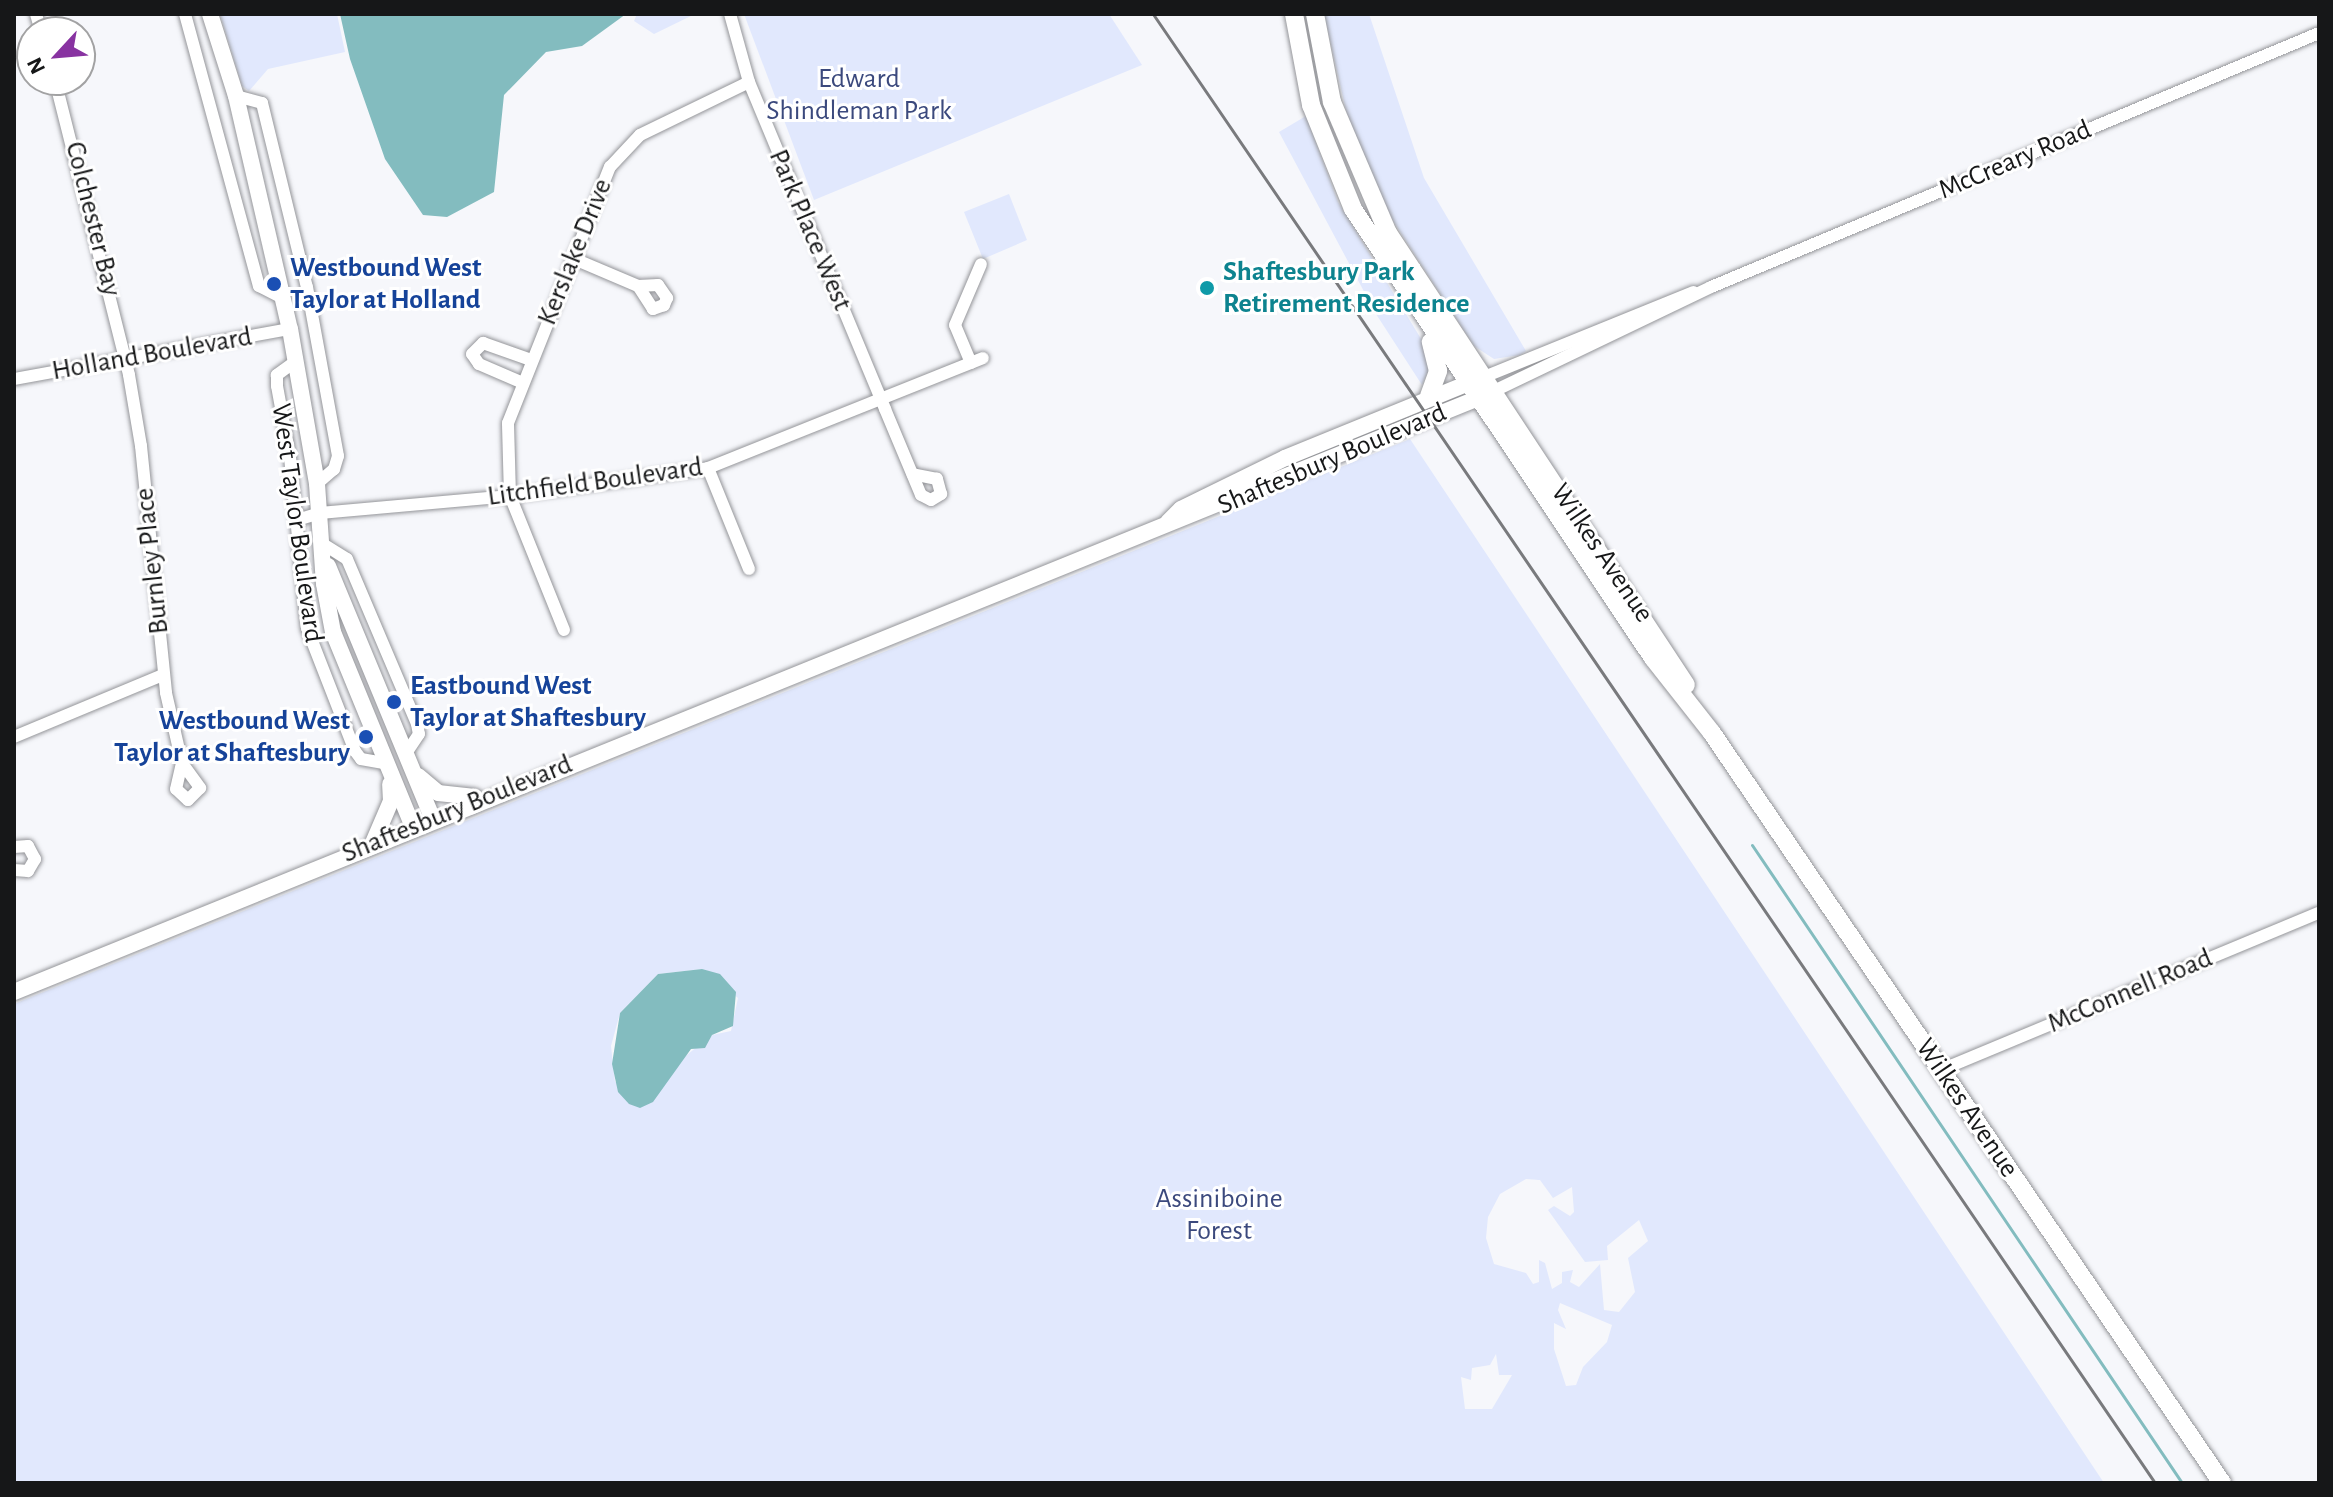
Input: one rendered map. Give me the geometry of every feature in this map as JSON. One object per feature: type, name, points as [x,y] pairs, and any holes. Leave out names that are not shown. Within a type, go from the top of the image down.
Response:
[{"type":"main road","points":[[1294,14],[1301,69],[1335,171],[1402,287],[1438,360],[1429,396]]},
{"type":"main road","points":[[1315,14],[1332,102],[1354,163],[1388,233],[1480,388]]},
{"type":"main road","points":[[1402,287],[1480,388]]},
{"type":"main road","name":"Wilkes Avenue","points":[[1480,388],[1667,651],[1712,733],[2222,1483]]},
{"type":"street","points":[[185,14],[259,286],[284,299]]},
{"type":"street","name":"West Taylor Boulevard","points":[[210,14],[236,96],[290,329],[317,484],[324,584],[333,632],[387,770],[413,827]]},
{"type":"street","name":"Park Place West","points":[[730,14],[749,82],[912,474]]},
{"type":"street","name":"McCreary Road","points":[[1480,388],[1711,287],[2319,33]]},
{"type":"street","name":"Kerslake Drive","points":[[510,496],[508,423],[610,167],[640,135],[749,82]]},
{"type":"street","name":"Colchester Bay","points":[[59,96],[125,359]]},
{"type":"street","name":"West Taylor Boulevard","points":[[236,96],[262,103],[307,287],[338,456],[334,469],[317,484]]},
{"type":"street","points":[[572,258],[638,286]]},
{"type":"street","name":"Litchfield Boulevard","points":[[297,520],[320,513],[510,496],[708,468],[977,360],[955,325],[981,264]]},
{"type":"street","name":"Holland Boulevard","points":[[14,379],[290,329]]},
{"type":"street","points":[[523,383],[479,364],[472,354],[483,343],[531,360]]},
{"type":"street","name":"Burnley Place","points":[[125,359],[141,446],[163,675],[182,763]]},
{"type":"street","name":"West Taylor Boulevard","points":[[296,361],[277,375],[277,386],[297,520],[310,641],[355,751],[361,759],[387,770]]},
{"type":"street","name":"Shaftesbury Boulevard","points":[[1168,522],[1181,509],[1285,458],[1429,396],[1480,388]]},
{"type":"street","name":"Shaftesbury Boulevard","points":[[14,992],[493,794],[1168,522],[1186,520],[1480,388]]},
{"type":"street","points":[[708,468],[749,569]]},
{"type":"street","points":[[510,496],[564,630]]},
{"type":"street","name":"West Taylor Boulevard","points":[[324,551],[433,819]]},
{"type":"street","points":[[14,737],[163,675]]},
{"type":"street","points":[[409,760],[438,793],[456,798],[493,794]]},
{"type":"street","points":[[373,843],[391,801],[387,770]]},
{"type":"street","points":[[14,846],[28,846],[35,859],[28,871],[14,870]]},
{"type":"street","name":"McConnell Road","points":[[1941,1070],[2319,913]]},
{"type":"green space","points":[[220,14],[337,14],[345,52],[268,69],[249,91],[242,86]]},
{"type":"green space","points":[[637,14],[695,14],[654,34],[634,21]]},
{"type":"green space","name":"Edward Shindleman Park","points":[[744,14],[1109,14],[1142,65],[814,200]]},
{"type":"green space","points":[[1324,14],[1369,14],[1424,178],[1526,351],[1520,355],[1494,359],[1474,346],[1384,207],[1350,128]]},
{"type":"green space","points":[[1306,116],[1338,202],[1429,352],[1431,365],[1422,385],[1376,314],[1279,132]]},
{"type":"green space","points":[[1009,194],[1027,240],[983,259],[964,212]]},
{"type":"green space","name":"Assiniboine Forest","points":[[1410,439],[2104,1483],[14,1483],[14,1004]],"holes":[[[702,969],[738,998],[731,1031],[712,1035],[683,1058],[615,1082],[611,1046],[620,1013],[658,974]],[[1526,1179],[1540,1180],[1553,1198],[1572,1187],[1574,1212],[1570,1216],[1554,1206],[1548,1210],[1585,1262],[1608,1260],[1607,1246],[1639,1220],[1648,1241],[1628,1258],[1635,1292],[1619,1312],[1604,1310],[1600,1264],[1579,1287],[1570,1282],[1573,1270],[1562,1272],[1562,1283],[1552,1289],[1545,1263],[1539,1260],[1539,1282],[1533,1284],[1526,1273],[1494,1264],[1486,1238],[1488,1217],[1500,1194]],[[1560,1303],[1612,1325],[1607,1342],[1583,1367],[1576,1385],[1566,1386],[1554,1349],[1554,1323],[1566,1329],[1558,1310]],[[1496,1354],[1499,1375],[1512,1375],[1492,1409],[1465,1409],[1461,1377],[1471,1380],[1472,1368],[1490,1365]]]},
{"type":"water","points":[[340,14],[626,14],[582,46],[546,52],[504,95],[494,192],[447,217],[423,215],[385,159],[350,59]]},
{"type":"water","points":[[702,969],[720,974],[736,992],[733,1026],[712,1035],[705,1048],[691,1049],[653,1102],[640,1108],[629,1104],[618,1092],[612,1064],[620,1013],[658,974]]},
{"type":"waterway","points":[[1752,845],[2182,1483]]},
{"type":"railway","points":[[1153,14],[2155,1483]]},
{"type":"place","name":"Westbound West Taylor at Holland","points":[[274,284]]},
{"type":"place","name":"Shaftesbury Park Retirement Residence","points":[[1207,288]]},
{"type":"place","name":"Eastbound West Taylor at Shaftesbury","points":[[394,702]]},
{"type":"place","name":"Westbound West Taylor at Shaftesbury","points":[[366,737]]}]
